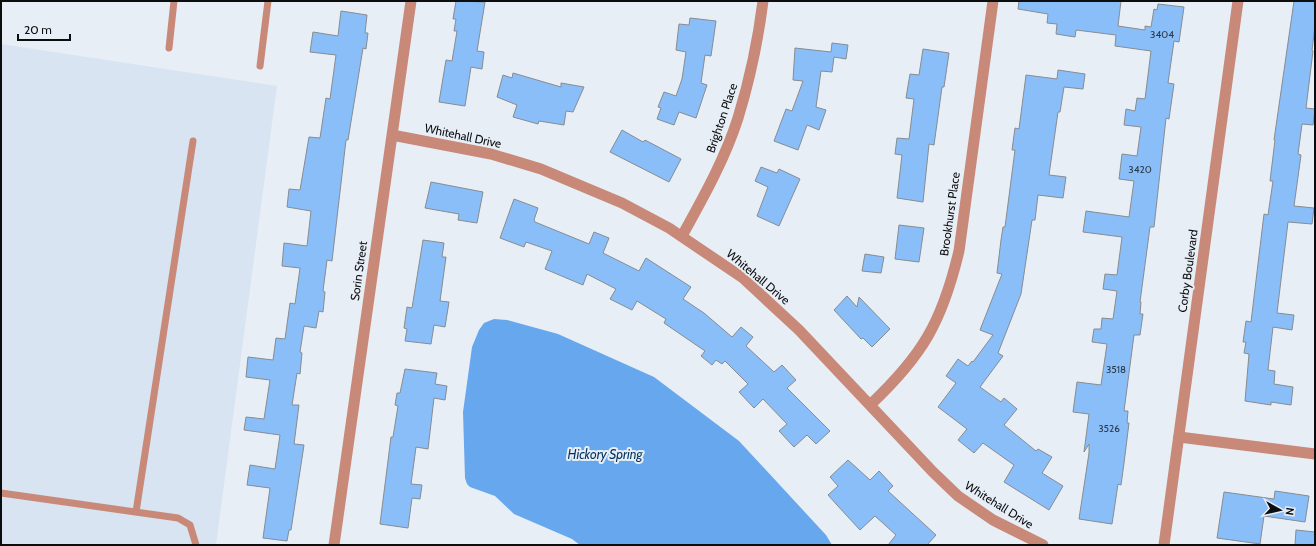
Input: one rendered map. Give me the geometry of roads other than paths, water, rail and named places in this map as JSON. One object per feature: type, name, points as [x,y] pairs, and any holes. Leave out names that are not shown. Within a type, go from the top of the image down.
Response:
[{"type":"street","name":"Sorin Street","points":[[334,545],[411,1]]},
{"type":"street","name":"Brighton Place","points":[[682,236],[721,160],[738,118],[752,70],[763,1]]},
{"type":"street","name":"Brookhurst Place","points":[[870,405],[894,383],[914,359],[929,337],[951,286],[959,251],[993,1]]},
{"type":"street","name":"Corby Boulevard","points":[[1164,545],[1238,1]]},
{"type":"street","name":"Whitehall Drive","points":[[392,136],[491,154],[541,169],[622,203],[682,236],[743,278],[799,330],[932,472],[958,496],[993,520],[1043,545]]},
{"type":"street","points":[[1179,437],[1315,454]]},
{"type":"lane","points":[[169,48],[174,1]]},
{"type":"lane","points":[[260,66],[268,1]]},
{"type":"lane","points":[[136,512],[193,141]]},
{"type":"lane","points":[[1,492],[178,518],[186,521],[193,530],[196,545]]},
{"type":"lane","points":[[190,545],[193,530]]},
{"type":"water","name":"Hickory Spring","points":[[494,319],[507,320],[558,334],[654,377],[739,441],[826,535],[832,545],[580,545],[572,539],[514,514],[495,496],[470,487],[465,478],[463,412],[472,347],[479,330],[484,323]]}]
